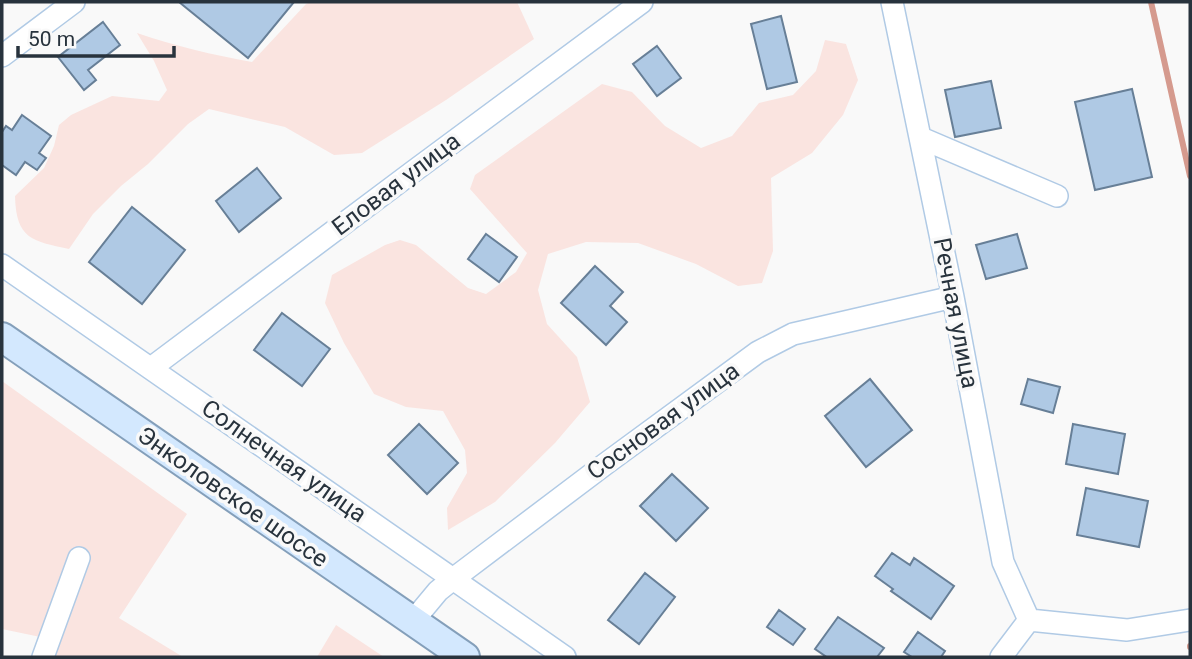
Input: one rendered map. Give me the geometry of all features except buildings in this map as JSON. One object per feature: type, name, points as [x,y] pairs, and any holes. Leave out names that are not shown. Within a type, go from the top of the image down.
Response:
[{"type":"main road","name":"Энколовское шоссе","points":[[2,337],[465,657]]},
{"type":"street","points":[[2,57],[74,2]]},
{"type":"street","name":"Еловая улица","points":[[151,368],[642,2]]},
{"type":"street","name":"Речная улица","points":[[892,2],[953,297],[1003,562],[1029,620]]},
{"type":"street","points":[[921,138],[1057,196]]},
{"type":"street","name":"Солнечная улица","points":[[2,265],[565,657]]},
{"type":"street","name":"Сосновая улица","points":[[413,621],[438,591],[453,579],[758,352],[793,334],[953,297]]},
{"type":"street","points":[[43,657],[79,558]]},
{"type":"street","points":[[1001,657],[1029,620],[1127,630],[1190,620]]},
{"type":"shaded area","points":[[517,2],[534,39],[446,100],[362,153],[334,155],[285,127],[209,109],[188,124],[93,214],[69,249],[36,240],[23,230],[16,210],[15,196],[44,168],[54,146],[59,125],[71,115],[112,96],[159,101],[167,90],[137,33],[194,50],[252,62],[306,4]]},
{"type":"shaded area","points":[[825,40],[846,44],[858,80],[843,115],[812,153],[771,178],[773,251],[762,283],[738,286],[696,264],[638,243],[586,242],[548,254],[538,290],[547,324],[577,357],[590,402],[555,443],[495,502],[448,530],[447,508],[467,473],[465,450],[443,411],[406,407],[374,394],[344,343],[325,303],[332,275],[385,245],[400,240],[416,245],[468,288],[486,294],[516,272],[527,253],[470,189],[475,175],[602,84],[632,92],[665,126],[701,148],[732,136],[759,103],[793,95],[816,71]]},
{"type":"shaded area","points":[[2,381],[187,514],[119,618],[183,657],[56,657],[50,639],[2,629]]},
{"type":"shaded area","points":[[336,625],[384,657],[317,657]]},
{"type":"waterway","points":[[1151,2],[1190,176]]}]
